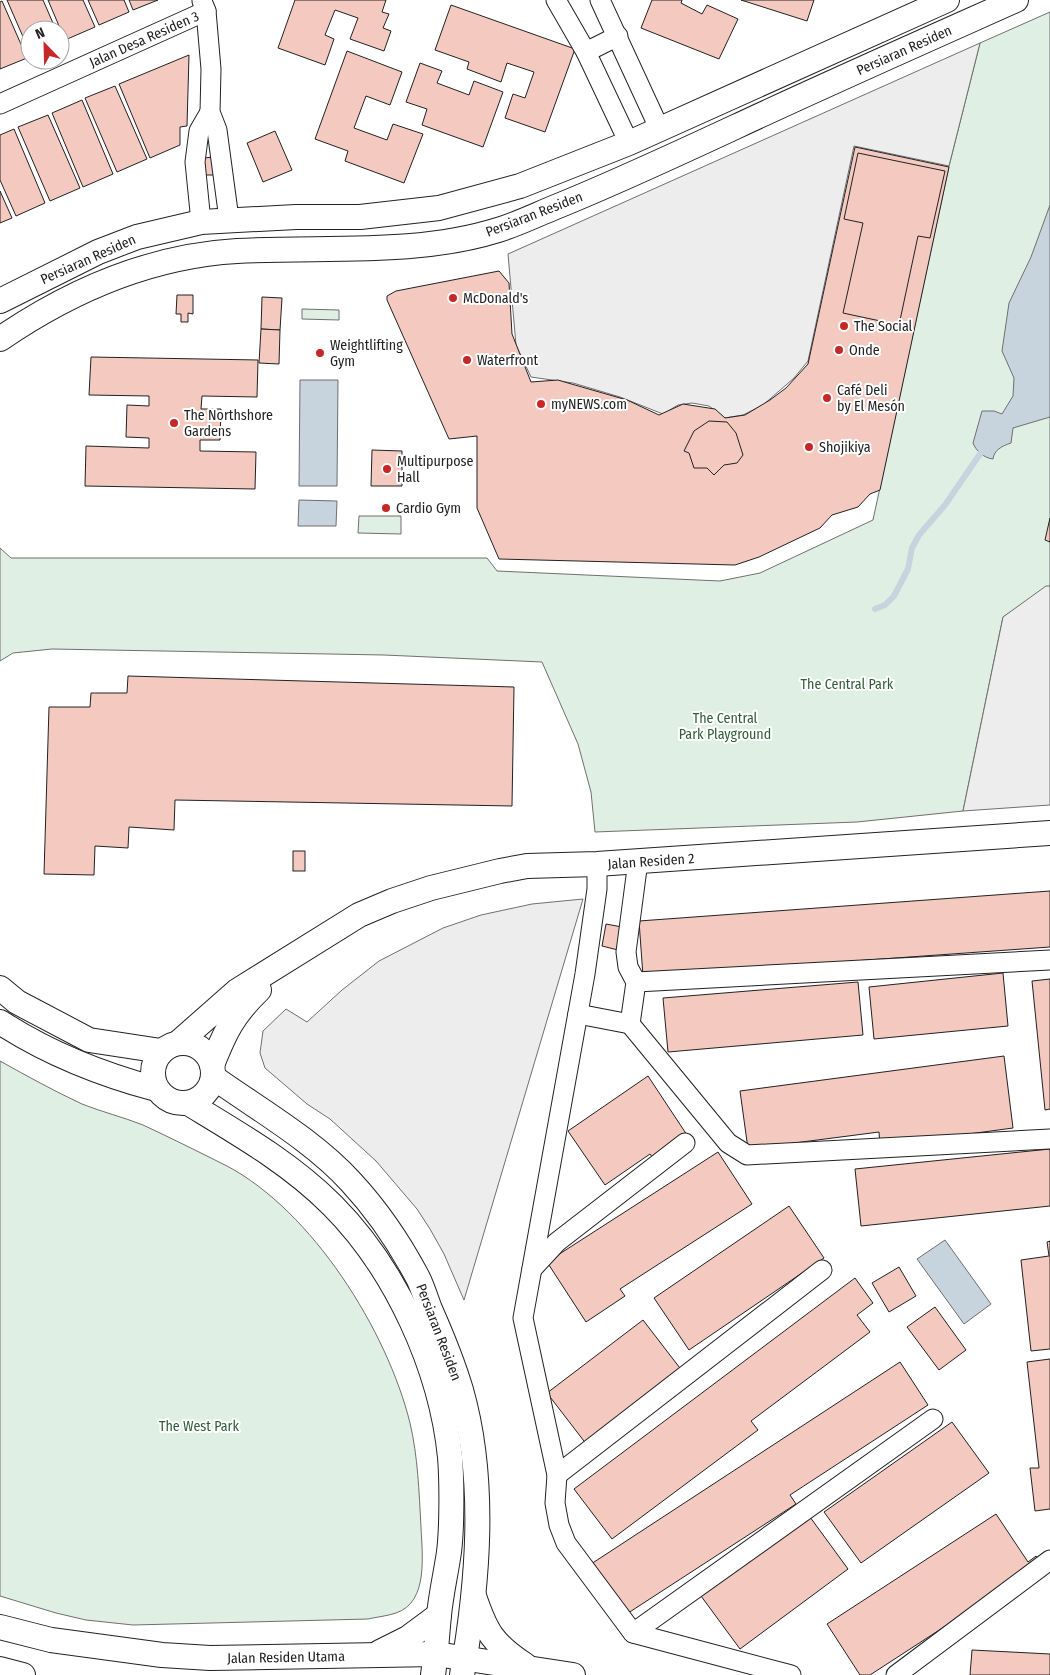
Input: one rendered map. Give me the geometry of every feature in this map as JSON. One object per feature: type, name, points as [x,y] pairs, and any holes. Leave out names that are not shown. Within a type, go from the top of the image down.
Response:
[{"type":"street","points":[[556,0],[586,52],[629,143]]},
{"type":"street","points":[[600,0],[660,130]]},
{"type":"street","name":"Persiaran Residen","points":[[0,301],[98,252],[138,237],[201,222],[228,219],[360,217],[439,208],[520,186],[660,130],[947,0]]},
{"type":"street","name":"Persiaran Residen","points":[[0,339],[69,297],[115,277],[200,255],[236,251],[398,248],[498,230],[628,177],[796,98],[1016,0]]},
{"type":"street","points":[[204,6],[211,69],[210,112],[217,130],[228,219]]},
{"type":"street","name":"Jalan Desa Residen 3","points":[[0,104],[204,6]]},
{"type":"street","points":[[586,52],[618,36]]},
{"type":"street","points":[[201,222],[195,162],[199,131],[210,112]]},
{"type":"street","name":"Jalan Residen 2","points":[[169,1047],[237,991],[358,915],[431,888],[527,866],[638,862],[1050,833]]},
{"type":"street","points":[[630,1024],[636,982],[628,967],[626,952],[638,862]]},
{"type":"street","points":[[597,864],[592,934],[523,1318],[557,1475],[555,1503],[559,1525],[566,1543],[633,1633],[790,1675]]},
{"type":"street","points":[[636,982],[1050,960]]},
{"type":"street","name":"Jalan Residen 2","points":[[213,1071],[232,1020],[242,1005],[260,989],[274,968]]},
{"type":"street","points":[[0,988],[17,1002],[89,1040],[169,1047],[189,1043],[200,1047],[208,1054],[213,1071],[205,1094],[188,1103],[176,1103],[165,1098],[156,1089],[107,1075],[57,1056],[0,1022]]},
{"type":"street","points":[[578,1014],[630,1024],[728,1144],[747,1155],[1050,1139]]},
{"type":"street","points":[[156,1089],[152,1070],[169,1047]]},
{"type":"street","name":"Persiaran Residen","points":[[213,1071],[318,1151],[351,1181],[382,1220],[419,1279],[455,1373],[470,1434],[476,1477],[478,1515],[463,1666]]},
{"type":"street","name":"Persiaran Residen","points":[[188,1103],[264,1149],[332,1205],[354,1229],[384,1270],[408,1316],[435,1388],[446,1429],[450,1460],[449,1549],[439,1615],[435,1664]]},
{"type":"street","points":[[532,1270],[556,1242],[685,1143]]},
{"type":"street","points":[[557,1475],[822,1270]]},
{"type":"street","points":[[633,1633],[933,1419]]},
{"type":"street","points":[[896,1675],[1050,1560]]},
{"type":"street","points":[[472,1589],[481,1617],[493,1640],[503,1651],[532,1668]]},
{"type":"street","points":[[371,1655],[408,1638],[439,1615]]},
{"type":"street","name":"Jalan Residen Utama","points":[[0,1627],[51,1640],[162,1655],[210,1658],[371,1655],[435,1664],[532,1668],[574,1675]]},
{"type":"street","points":[[0,1669],[23,1675]]},
{"type":"green space","name":"The Central Park","points":[[1050,12],[1050,586],[1003,617],[963,811],[857,822],[595,832],[591,792],[578,744],[542,662],[384,655],[52,649],[13,653],[0,661],[0,548],[11,558],[487,558],[497,571],[720,581],[760,573],[873,520],[949,166],[980,43]]},
{"type":"green space","points":[[302,309],[339,310],[339,320],[302,319]]},
{"type":"green space","points":[[359,516],[401,516],[401,534],[358,533]]},
{"type":"green space","name":"The West Park","points":[[0,1061],[82,1104],[143,1125],[227,1166],[258,1186],[288,1212],[342,1276],[384,1350],[399,1387],[413,1436],[419,1488],[422,1563],[419,1588],[414,1599],[407,1607],[396,1613],[368,1619],[133,1625],[86,1620],[0,1596]]},
{"type":"shaded area","points":[[980,43],[949,166],[854,146],[808,361],[794,378],[763,405],[743,415],[725,418],[709,406],[692,403],[678,405],[663,414],[620,397],[573,383],[531,377],[516,345],[508,254]]},
{"type":"shaded area","points":[[1050,205],[1050,417],[1013,428],[1011,443],[999,449],[993,459],[981,454],[973,443],[982,411],[994,411],[1002,414],[1013,396],[1014,378],[1002,351],[1009,303],[1031,257]]},
{"type":"shaded area","points":[[300,380],[338,380],[337,486],[299,486]]},
{"type":"shaded area","points":[[299,500],[337,501],[336,526],[298,526]]},
{"type":"shaded area","points":[[1046,586],[1050,586],[1050,805],[963,811],[1003,617]]},
{"type":"shaded area","points":[[583,899],[464,1300],[444,1254],[430,1229],[417,1209],[376,1161],[330,1119],[307,1104],[265,1068],[260,1053],[263,1031],[286,1009],[307,1022],[342,990],[379,961],[443,928],[481,915],[532,904]]},
{"type":"shaded area","points":[[945,1240],[991,1304],[964,1324],[917,1259]]},
{"type":"building","points":[[7,0],[43,0],[52,20],[20,20],[20,30]]},
{"type":"building","points":[[48,0],[83,0],[95,27],[70,38],[70,20],[56,20]]},
{"type":"building","points":[[88,0],[124,0],[129,12],[99,25]]},
{"type":"building","points":[[129,0],[158,0],[133,10]]},
{"type":"building","points":[[295,0],[386,0],[382,12],[389,14],[383,28],[391,31],[384,51],[350,39],[358,18],[335,10],[325,35],[334,39],[325,65],[278,48]]},
{"type":"building","points":[[652,0],[682,0],[681,3],[702,14],[707,5],[738,19],[719,59],[641,28]]},
{"type":"building","points":[[741,0],[814,0],[807,21]]},
{"type":"building","points":[[2,1],[20,42],[20,61],[0,69],[0,2]]},
{"type":"building","points":[[451,5],[575,49],[545,132],[505,118],[513,94],[525,98],[534,72],[507,63],[501,82],[467,69],[469,62],[435,50]]},
{"type":"building","points":[[347,51],[402,72],[390,105],[366,96],[354,128],[387,140],[393,124],[423,134],[404,183],[345,161],[348,151],[315,139]]},
{"type":"building","points":[[189,55],[187,126],[180,127],[180,145],[150,158],[119,84]]},
{"type":"building","points":[[420,63],[442,71],[437,83],[469,95],[474,81],[503,92],[483,147],[422,125],[427,109],[406,102]]},
{"type":"building","points":[[115,86],[147,159],[117,172],[85,98]]},
{"type":"building","points":[[82,100],[113,174],[83,187],[52,113]]},
{"type":"building","points":[[48,115],[80,188],[50,201],[18,127]]},
{"type":"building","points":[[14,129],[45,203],[16,216],[0,180],[0,135]]},
{"type":"building","points":[[275,131],[292,170],[263,182],[247,143]]},
{"type":"building","name":"Waterfront","points":[[855,147],[949,167],[880,490],[870,494],[858,507],[832,515],[820,528],[759,557],[735,565],[499,559],[477,508],[477,436],[449,439],[387,300],[387,296],[396,291],[499,271],[509,283],[512,334],[531,382],[558,380],[627,400],[659,415],[683,404],[715,409],[725,418],[745,415],[786,388],[808,364]]},
{"type":"building","points":[[858,153],[945,171],[930,238],[918,236],[899,325],[843,313],[863,223],[844,219]]},
{"type":"building","points":[[213,157],[214,175],[204,175],[204,158]]},
{"type":"building","points":[[0,191],[12,218],[0,223]]},
{"type":"building","points":[[177,295],[193,295],[193,314],[188,313],[188,322],[181,322],[181,314],[176,314]]},
{"type":"building","points":[[262,297],[282,298],[280,330],[261,329]]},
{"type":"building","points":[[261,329],[280,330],[279,364],[259,363]]},
{"type":"building","name":"The Northshore Gardens","points":[[91,357],[258,360],[257,397],[202,396],[201,409],[221,409],[220,440],[200,440],[200,451],[256,452],[255,489],[85,486],[86,446],[149,448],[149,438],[126,437],[127,405],[149,406],[149,396],[89,395]]},
{"type":"building","points":[[709,421],[727,422],[736,433],[743,455],[737,463],[724,465],[714,475],[707,468],[694,468],[689,453],[684,451],[694,431]]},
{"type":"building","name":"Multipurpose Hall","points":[[372,450],[402,451],[402,486],[371,486]]},
{"type":"building","points":[[1050,518],[1050,542],[1045,540]]},
{"type":"building","points":[[128,676],[514,687],[512,806],[175,800],[174,830],[129,827],[128,848],[95,846],[94,875],[44,874],[49,707],[90,707],[91,693],[127,693]]},
{"type":"building","points":[[293,851],[305,851],[305,871],[293,871]]},
{"type":"building","points":[[1050,891],[1050,947],[643,976],[639,921]]},
{"type":"building","points":[[606,924],[622,927],[618,950],[602,946]]},
{"type":"building","points":[[1003,973],[1008,1026],[874,1039],[869,987]]},
{"type":"building","points":[[1050,979],[1050,1109],[1045,1110],[1032,981]]},
{"type":"building","points":[[858,982],[863,1035],[668,1052],[663,998]]},
{"type":"building","points":[[1004,1056],[1013,1128],[880,1146],[879,1132],[748,1149],[740,1091]]},
{"type":"building","points":[[648,1076],[687,1135],[653,1158],[650,1154],[605,1185],[568,1131]]},
{"type":"building","points":[[1050,1149],[1050,1206],[861,1226],[855,1169]]},
{"type":"building","points":[[718,1152],[752,1204],[620,1289],[625,1296],[586,1322],[547,1262]]},
{"type":"building","points":[[789,1206],[824,1258],[689,1350],[654,1298]]},
{"type":"building","points":[[1050,1241],[1050,1349],[1031,1351],[1021,1260],[1049,1256],[1047,1242]]},
{"type":"building","points":[[899,1267],[916,1296],[889,1312],[872,1283]]},
{"type":"building","points":[[855,1278],[873,1303],[857,1315],[870,1332],[751,1421],[758,1430],[612,1539],[574,1489]]},
{"type":"building","points":[[935,1307],[966,1350],[939,1370],[907,1327]]},
{"type":"building","points":[[643,1320],[683,1372],[587,1445],[547,1393]]},
{"type":"building","points":[[1050,1359],[1050,1509],[1035,1511],[1030,1468],[1039,1468],[1027,1362]]},
{"type":"building","points":[[900,1362],[928,1405],[790,1495],[796,1504],[622,1617],[588,1566]]},
{"type":"building","points":[[952,1422],[989,1473],[861,1563],[824,1512]]},
{"type":"building","points":[[996,1514],[1028,1562],[1036,1556],[1041,1564],[870,1675],[860,1675],[827,1624]]},
{"type":"building","points":[[810,1517],[848,1569],[740,1649],[701,1596]]},
{"type":"building","points":[[972,1650],[1050,1654],[1050,1675],[970,1675]]},
{"type":"waterway","points":[[875,609],[885,605],[894,596],[908,569],[912,548],[919,535],[945,505],[980,454]]},
{"type":"place","name":"McDonald's","points":[[453,298]]},
{"type":"place","name":"The Social","points":[[844,326]]},
{"type":"place","name":"Onde","points":[[839,350]]},
{"type":"place","name":"Weightlifting Gym","points":[[320,353]]},
{"type":"place","name":"Waterfront","points":[[467,360]]},
{"type":"place","name":"Café Deli by El Mesón","points":[[827,398]]},
{"type":"place","name":"myNEWS.com","points":[[541,404]]},
{"type":"place","name":"The Northshore Gardens","points":[[174,423]]},
{"type":"place","name":"Shojikiya","points":[[809,447]]},
{"type":"place","name":"Multipurpose Hall","points":[[387,469]]},
{"type":"place","name":"Cardio Gym","points":[[386,508]]},
{"type":"park label","name":"The Central Park Playground","points":[[725,726]]}]
